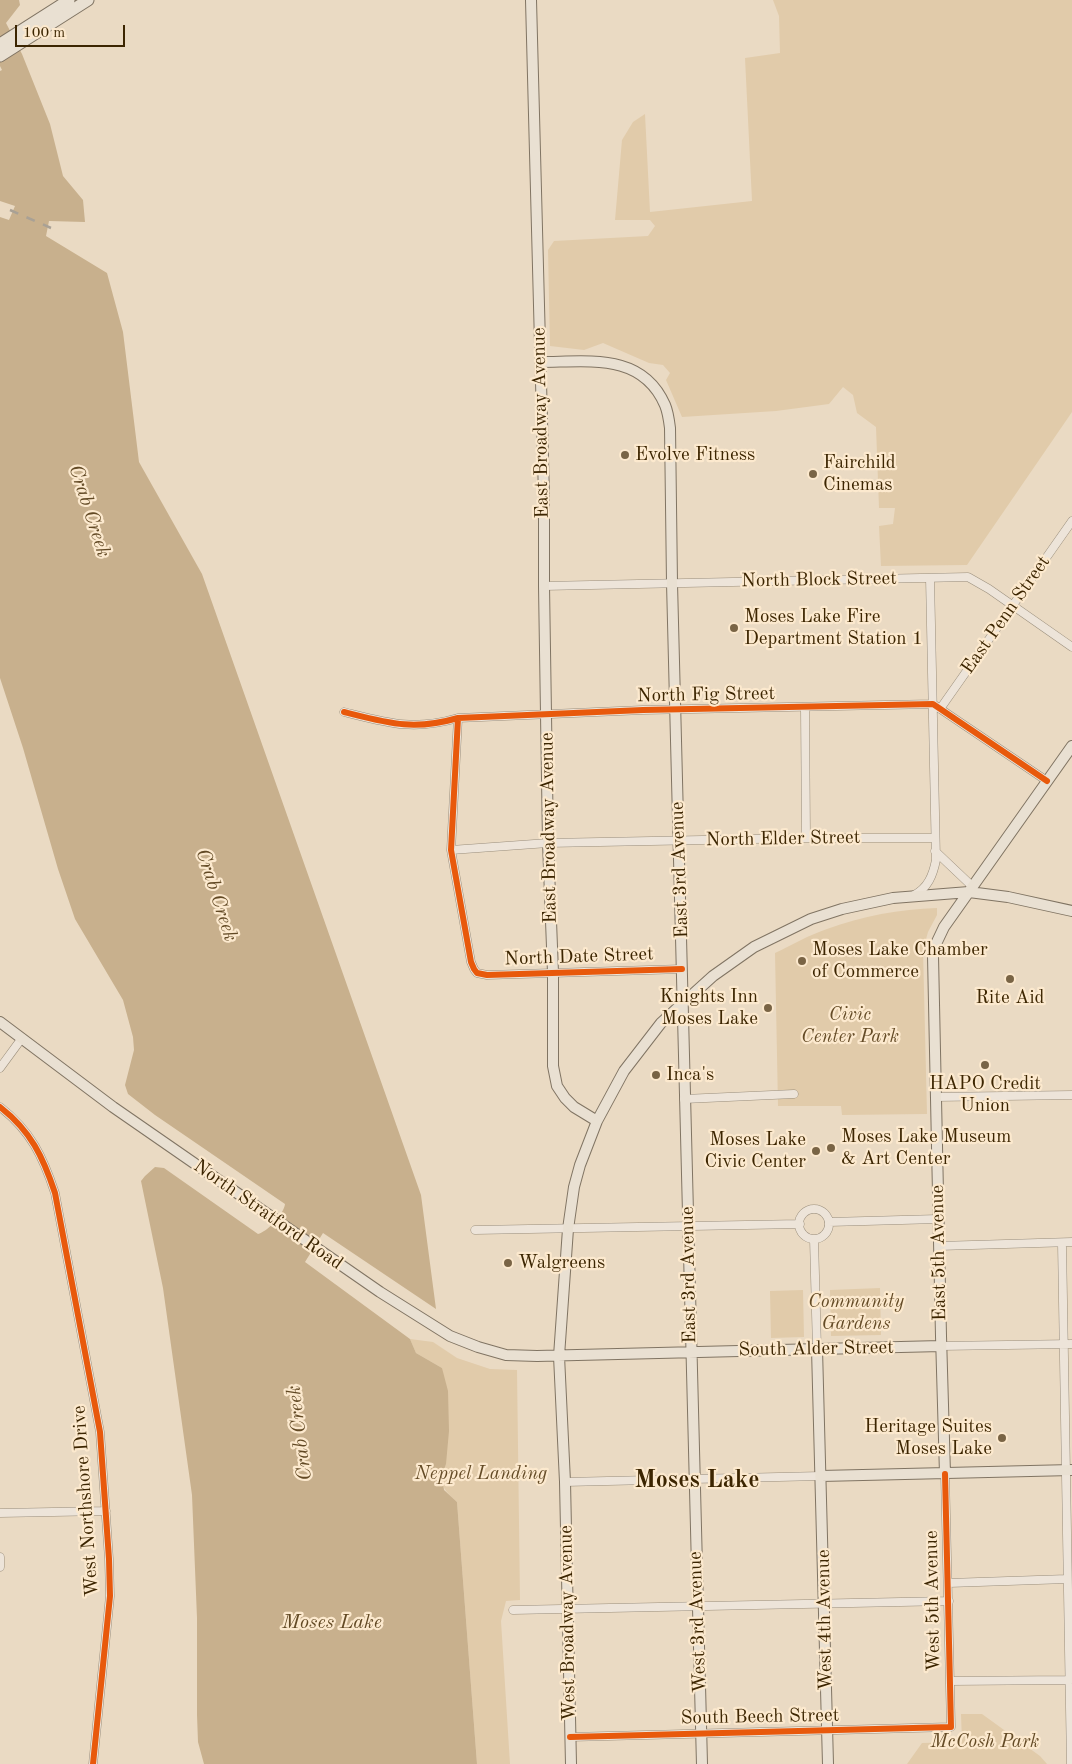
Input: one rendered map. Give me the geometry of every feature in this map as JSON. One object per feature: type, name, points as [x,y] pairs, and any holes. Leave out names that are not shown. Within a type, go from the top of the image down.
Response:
[{"type":"highway","points":[[0,56],[21,36],[68,0]]},
{"type":"highway","points":[[0,44],[21,36],[88,0]]},
{"type":"main road","name":"East Broadway Avenue","points":[[531,0],[544,496],[553,1066],[557,1086],[565,1098],[574,1107],[597,1121]]},
{"type":"main road","name":"East 3rd Avenue","points":[[540,362],[601,362],[618,364],[636,371],[648,380],[658,392],[666,406],[670,428],[672,583],[694,1480]]},
{"type":"main road","name":"East 5th Avenue","points":[[945,1474],[938,1219],[935,946],[944,927],[1072,746]]},
{"type":"main road","points":[[565,1482],[559,1356],[568,1229],[574,1187],[580,1165],[597,1121],[624,1071],[661,1023],[682,1002],[734,960],[754,947],[811,919],[859,905],[912,896],[971,890],[1072,911]]},
{"type":"main road","name":"North Stratford Road","points":[[0,1022],[112,1107],[380,1292],[450,1336],[478,1348],[506,1355],[559,1356]]},
{"type":"main road","name":"South Alder Street","points":[[559,1356],[941,1346]]},
{"type":"main road","name":"West 4th Avenue","points":[[818,1349],[828,1764]]},
{"type":"main road","points":[[821,1476],[1069,1470]]},
{"type":"main road","name":"West 3rd Avenue","points":[[694,1480],[696,1607],[702,1764]]},
{"type":"main road","name":"West Broadway Avenue","points":[[565,1482],[571,1764]]},
{"type":"street","name":"East Penn Street","points":[[936,707],[1013,605],[1072,521]]},
{"type":"street","name":"North Block Street","points":[[544,586],[968,576],[1072,647]]},
{"type":"street","points":[[912,896],[921,891],[931,879],[936,860],[934,838],[936,707],[930,578]]},
{"type":"street","points":[[936,707],[1047,781]]},
{"type":"street","name":"North Fig Street","points":[[344,712],[399,725],[440,723],[458,718],[547,714],[676,710],[936,707]]},
{"type":"street","points":[[805,708],[806,838]]},
{"type":"street","points":[[451,850],[458,718]]},
{"type":"street","name":"North Elder Street","points":[[451,850],[548,842],[934,838]]},
{"type":"street","name":"North Date Street","points":[[451,850],[467,944],[474,969],[477,973],[487,975],[682,970]]},
{"type":"street","points":[[935,851],[971,890]]},
{"type":"street","points":[[0,1068],[22,1038]]},
{"type":"street","points":[[684,1099],[794,1094]]},
{"type":"street","points":[[936,1097],[1072,1095]]},
{"type":"street","name":"West Northshore Drive","points":[[0,1107],[28,1135],[45,1162],[55,1193],[100,1432],[110,1596],[93,1764]]},
{"type":"street","points":[[814,1209],[826,1214],[829,1222],[826,1234],[814,1239],[805,1236],[800,1224],[802,1215],[814,1209]]},
{"type":"street","points":[[829,1222],[938,1219]]},
{"type":"street","points":[[475,1230],[800,1224]]},
{"type":"street","points":[[814,1239],[818,1349]]},
{"type":"street","points":[[939,1246],[1072,1242]]},
{"type":"street","points":[[1062,1243],[1068,1344],[1069,1470],[1067,1579],[1070,1764]]},
{"type":"street","name":"South Alder Street","points":[[941,1346],[1068,1344]]},
{"type":"street","name":"West 5th Avenue","points":[[945,1474],[951,1728]]},
{"type":"street","points":[[565,1482],[821,1476]]},
{"type":"street","points":[[0,1512],[106,1511]]},
{"type":"street","points":[[0,1557],[0,1567]]},
{"type":"street","points":[[948,1583],[1067,1579]]},
{"type":"street","points":[[513,1610],[949,1601]]},
{"type":"street","points":[[950,1681],[1069,1680]]},
{"type":"street","name":"South Beech Street","points":[[570,1737],[951,1728]]},
{"type":"green space","points":[[773,0],[1072,0],[1072,412],[967,565],[881,566],[879,526],[893,524],[895,508],[879,508],[876,427],[857,413],[853,395],[843,387],[829,404],[776,411],[682,417],[666,380],[670,373],[663,365],[649,363],[603,343],[584,350],[550,346],[548,250],[554,241],[648,236],[655,226],[650,220],[615,220],[622,140],[633,122],[645,114],[650,212],[752,201],[745,58],[780,53],[779,16]]},
{"type":"green space","name":"Civic Center Park","points":[[937,908],[937,915],[928,932],[923,950],[927,1114],[842,1115],[841,1106],[778,1106],[775,953],[814,934],[854,920],[895,912]]},
{"type":"green space","name":"Community Gardens","points":[[880,1288],[881,1335],[831,1336],[830,1290]]},
{"type":"green space","name":"Community Gardens","points":[[803,1290],[804,1337],[771,1338],[770,1291]]},
{"type":"green space","name":"Neppel Landing","points":[[410,1339],[433,1342],[457,1358],[490,1369],[517,1370],[520,1600],[506,1601],[501,1621],[510,1764],[477,1764],[457,1502],[445,1489],[442,1482],[446,1464],[442,1368],[416,1353]]},
{"type":"green space","name":"McCosh Park","points":[[961,1714],[982,1714],[1040,1756],[1047,1764],[907,1764],[922,1743],[962,1742]]},
{"type":"water","name":"Moses Lake","points":[[0,0],[19,0],[20,5],[6,23],[22,54],[50,124],[63,176],[83,200],[85,222],[49,221],[46,236],[107,273],[123,332],[139,462],[202,574],[421,1195],[436,1309],[323,1233],[305,1262],[410,1339],[416,1353],[442,1368],[448,1391],[449,1431],[446,1464],[442,1477],[444,1490],[457,1502],[477,1764],[204,1764],[198,1742],[197,1618],[192,1495],[163,1288],[141,1181],[155,1167],[164,1168],[258,1234],[266,1230],[274,1222],[282,1213],[285,1204],[155,1115],[128,1094],[125,1085],[134,1050],[133,1037],[123,1000],[75,919],[0,678],[0,217],[9,220],[15,206],[0,201],[0,71],[2,70],[0,66]]},
{"type":"railway","points":[[10,210],[51,228]]},
{"type":"cycle path","points":[[344,712],[388,722],[414,725],[458,718],[643,710],[933,704],[1047,781]]},
{"type":"cycle path","points":[[458,718],[451,850],[471,962],[477,973],[487,975],[682,969]]},
{"type":"cycle path","points":[[0,1107],[11,1116],[35,1145],[55,1193],[100,1432],[110,1596],[93,1764]]},
{"type":"cycle path","points":[[570,1737],[951,1727],[945,1474]]},
{"type":"place","name":"Evolve Fitness","points":[[625,455]]},
{"type":"place","name":"Fairchild Cinemas","points":[[813,474]]},
{"type":"place","name":"Moses Lake Fire Department Station 1","points":[[734,628]]},
{"type":"place","name":"Moses Lake Chamber of Commerce","points":[[802,961]]},
{"type":"place","name":"Rite Aid","points":[[1010,979]]},
{"type":"place","name":"Knights Inn Moses Lake","points":[[768,1008]]},
{"type":"place","name":"HAPO Credit Union","points":[[985,1065]]},
{"type":"place","name":"Inca's","points":[[656,1075]]},
{"type":"place","name":"Moses Lake Museum & Art Center","points":[[831,1148]]},
{"type":"place","name":"Moses Lake Civic Center","points":[[816,1151]]},
{"type":"place","name":"Walgreens","points":[[508,1263]]},
{"type":"place","name":"Heritage Suites Moses Lake","points":[[1002,1438]]},
{"type":"district","name":"Moses Lake","points":[[697,1481]]},
{"type":"water label","name":"Crab Creek","points":[[89,511]]},
{"type":"water label","name":"Crab Creek","points":[[216,895]]},
{"type":"water label","name":"Crab Creek","points":[[300,1433]]}]
